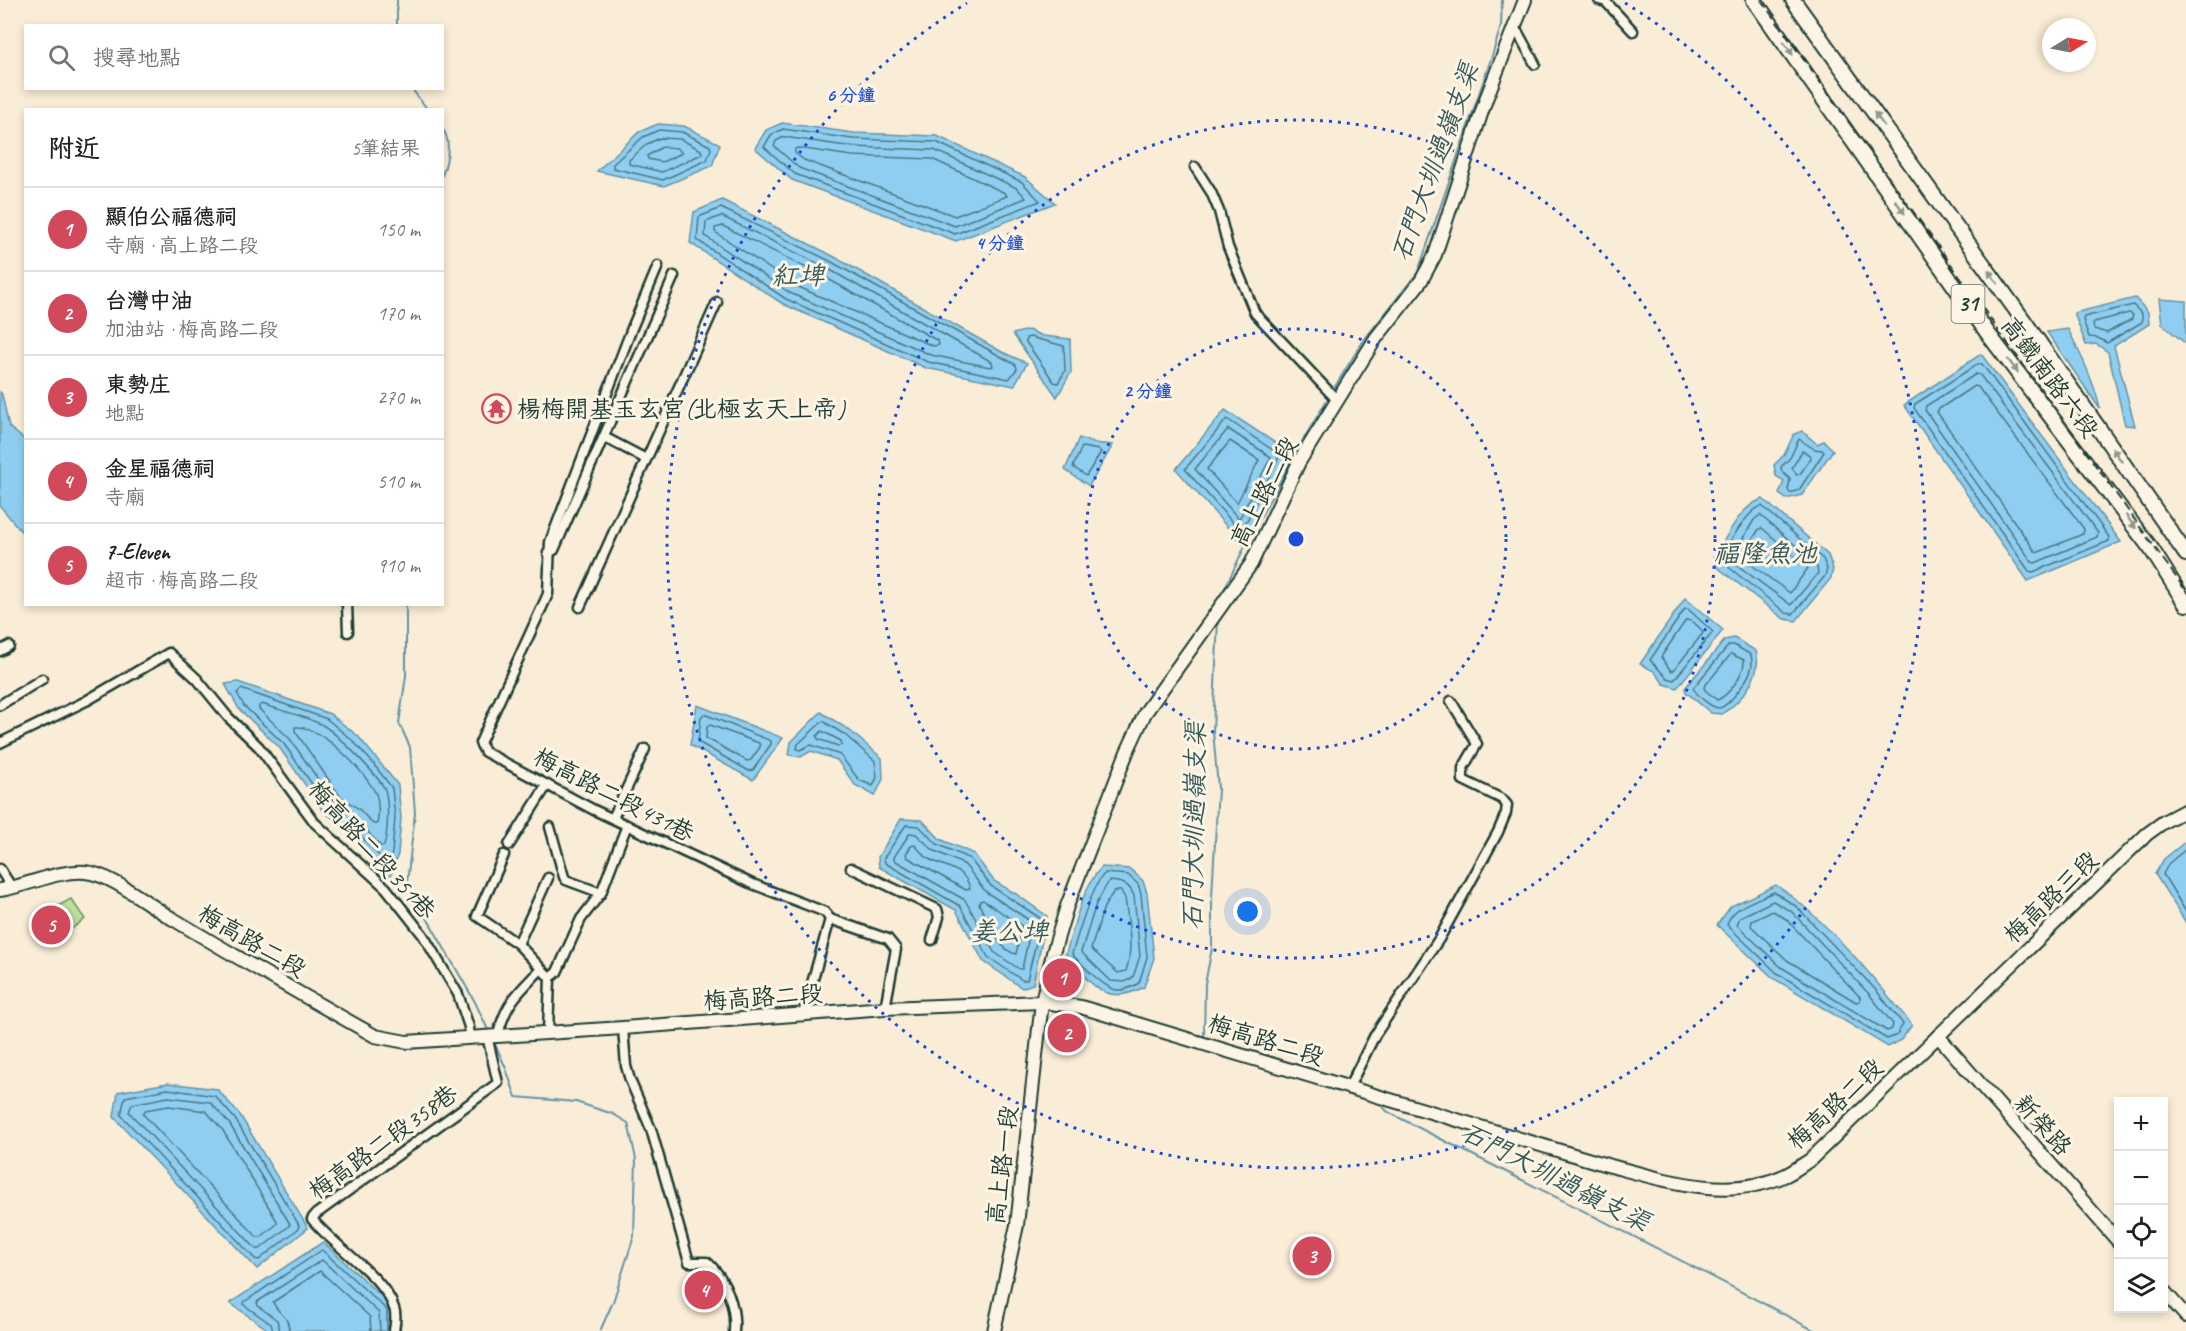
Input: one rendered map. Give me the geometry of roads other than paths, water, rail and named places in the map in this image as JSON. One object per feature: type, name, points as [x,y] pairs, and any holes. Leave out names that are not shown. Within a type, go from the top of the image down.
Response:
[{"type":"main road","name":"高鐵南路六段","points":[[1754,0],[1989,335],[2152,550],[2186,604]]},
{"type":"main road","name":"高鐵南路六段","points":[[1793,0],[2024,321],[2186,554]]},
{"type":"street","name":"高上路二段","points":[[1042,1002],[1067,906],[1145,713],[1251,564],[1299,462],[1336,399],[1376,338],[1421,281],[1436,255],[1486,99],[1526,0]]},
{"type":"street","points":[[1599,0],[1606,2],[1633,31]]},
{"type":"street","points":[[1515,27],[1535,64]]},
{"type":"street","points":[[1195,167],[1219,211],[1228,247],[1255,313],[1336,399]]},
{"type":"street","name":"梅高路二段431巷","points":[[658,266],[550,542],[548,594],[480,743],[485,752],[594,810],[750,883],[825,912],[830,919],[888,939],[896,949],[885,1008]]},
{"type":"street","points":[[548,553],[554,550],[674,276]]},
{"type":"street","points":[[580,607],[717,302]]},
{"type":"street","points":[[604,437],[646,459]]},
{"type":"street","points":[[347,606],[348,632]]},
{"type":"street","points":[[0,651],[9,646]]},
{"type":"street","name":"梅高路二段351巷","points":[[0,743],[86,701],[169,653],[197,679],[228,717],[259,747],[315,823],[386,888],[423,936],[458,994],[469,1027],[470,1038]]},
{"type":"street","points":[[0,705],[42,679]]},
{"type":"street","points":[[1351,1083],[1375,1035],[1439,939],[1498,832],[1506,813],[1507,805],[1502,799],[1463,780],[1463,768],[1477,744],[1451,701]]},
{"type":"street","points":[[613,818],[645,749]]},
{"type":"street","points":[[509,845],[547,784]]},
{"type":"street","name":"梅高路三段","points":[[1951,1023],[2147,834],[2186,810]]},
{"type":"street","points":[[550,978],[557,972],[581,920],[601,893],[627,825]]},
{"type":"street","points":[[550,827],[564,877],[601,893]]},
{"type":"street","points":[[504,855],[477,916],[518,944],[550,978],[548,1032]]},
{"type":"street","points":[[851,868],[937,909],[939,916],[932,940]]},
{"type":"street","points":[[0,870],[6,889]]},
{"type":"street","name":"梅高路二段","points":[[6,889],[51,877],[83,872],[104,876],[200,935],[375,1036],[405,1042],[885,1008],[1042,1002],[1081,1007],[1351,1083],[1370,1093],[1607,1165],[1683,1184],[1737,1188],[1760,1184],[1787,1175],[1810,1160],[1951,1023]]},
{"type":"street","points":[[518,944],[548,878]]},
{"type":"street","points":[[803,1015],[830,919]]},
{"type":"street","points":[[493,1035],[512,1000],[541,969]]},
{"type":"street","name":"高上路一段","points":[[994,1331],[1017,1225],[1042,1002]]},
{"type":"street","points":[[623,1028],[630,1080],[651,1129],[689,1262],[707,1262],[721,1279],[731,1302],[735,1320],[734,1331]]},
{"type":"street","name":"梅高路二段358巷","points":[[394,1331],[394,1307],[388,1296],[375,1279],[321,1231],[312,1219],[498,1083],[493,1035]]},
{"type":"street","name":"新榮路","points":[[1938,1036],[2114,1236]]},
{"type":"street","points":[[2168,1296],[2186,1316]]},
{"type":"water","name":"紅埤","points":[[782,123],[854,133],[937,136],[1025,177],[1055,203],[956,241],[792,180],[755,148],[766,130]]},
{"type":"water","points":[[658,124],[684,126],[720,144],[712,166],[664,186],[597,171],[639,132]]},
{"type":"water","name":"紅埤","points":[[722,200],[831,255],[1002,352],[1027,363],[1014,386],[926,368],[783,304],[690,243],[694,212]]},
{"type":"water","points":[[2135,298],[2148,312],[2149,324],[2114,346],[2135,426],[2125,425],[2108,352],[2096,344],[2086,345],[2074,313]]},
{"type":"water","points":[[2159,299],[2186,301],[2186,344],[2162,324]]},
{"type":"water","points":[[2068,329],[2091,378],[2100,409],[2047,332]]},
{"type":"water","points":[[1028,330],[1043,336],[1070,339],[1071,372],[1057,397],[1013,334]]},
{"type":"water","points":[[1981,354],[2121,542],[2028,581],[1904,405]]},
{"type":"water","points":[[0,392],[9,427],[24,439],[24,535],[0,506]]},
{"type":"water","points":[[1225,410],[1289,452],[1243,545],[1176,469]]},
{"type":"water","points":[[1802,431],[1817,444],[1824,441],[1833,450],[1802,495],[1786,499],[1779,494],[1784,481],[1776,476],[1774,465],[1784,455],[1794,434]]},
{"type":"water","points":[[1079,438],[1093,443],[1113,445],[1089,486],[1065,470]]},
{"type":"water","name":"福隆魚池","points":[[1763,499],[1828,555],[1833,569],[1831,578],[1796,621],[1784,619],[1717,567],[1713,559],[1740,516],[1754,503]]},
{"type":"water","points":[[1685,598],[1723,630],[1677,688],[1664,684],[1654,671],[1640,664]]},
{"type":"water","points":[[1734,638],[1756,651],[1754,678],[1743,695],[1729,709],[1722,714],[1711,713],[1686,692],[1685,688],[1725,640]]},
{"type":"water","points":[[238,682],[330,714],[358,736],[398,785],[401,818],[398,854],[390,878],[345,827],[324,812],[279,747],[239,709],[225,684]]},
{"type":"water","points":[[697,705],[783,738],[753,780],[690,745]]},
{"type":"water","points":[[821,712],[849,730],[882,758],[883,779],[875,796],[855,785],[837,760],[811,751],[801,757],[789,755],[791,742]]},
{"type":"water","name":"姜公埤","points":[[901,819],[922,820],[940,839],[974,854],[994,881],[1047,916],[1033,984],[1022,988],[983,961],[956,910],[879,867],[878,857]]},
{"type":"water","points":[[2186,841],[2186,923],[2155,874],[2164,859]]},
{"type":"water","name":"姜公埤","points":[[1102,867],[1130,869],[1143,881],[1147,893],[1154,958],[1144,987],[1119,995],[1100,990],[1065,957],[1084,897],[1095,875]]},
{"type":"water","points":[[1776,885],[1813,914],[1831,932],[1912,1025],[1901,1040],[1888,1047],[1773,978],[1717,925],[1731,906]]},
{"type":"water","points":[[168,1083],[217,1089],[240,1115],[308,1228],[257,1269],[114,1117],[118,1092]]},
{"type":"water","points":[[323,1242],[394,1308],[393,1331],[270,1331],[230,1303]]},
{"type":"waterway","points":[[397,0],[397,24]]},
{"type":"waterway","name":"石門大圳過嶺支渠","points":[[1333,390],[1363,341],[1418,272],[1492,56],[1501,26],[1502,0]]},
{"type":"waterway","points":[[413,90],[426,108]]},
{"type":"waterway","points":[[444,131],[448,145],[444,169]]},
{"type":"waterway","name":"石門大圳過嶺支渠","points":[[1220,598],[1248,540],[1330,395]]},
{"type":"waterway","points":[[406,606],[406,676],[399,723],[410,747],[415,813],[407,883],[475,1002],[489,1032]]},
{"type":"waterway","name":"石門大圳過嶺支渠","points":[[1204,1038],[1205,984],[1212,948],[1212,896],[1218,788],[1213,731],[1218,619]]},
{"type":"waterway","points":[[493,1040],[516,1097],[576,1102],[613,1114],[628,1123],[636,1159],[634,1236],[613,1302],[600,1331]]},
{"type":"waterway","name":"石門大圳過嶺支渠","points":[[1312,1070],[1350,1081]]},
{"type":"waterway","name":"石門大圳過嶺支渠","points":[[1378,1102],[1388,1112],[1815,1331]]},
{"type":"railway","points":[[1761,0],[2186,591]]},
{"type":"place","name":"楊梅開基玉玄宮(北極玄天上帝)","points":[[496,409]]},
{"type":"place","name":"7-Eleven","points":[[51,925]]},
{"type":"place","name":"顯伯公福德祠","points":[[1062,978]]},
{"type":"place","name":"台灣中油","points":[[1067,1033]]},
{"type":"place","name":"東勢庄","points":[[1312,1256]]},
{"type":"place","name":"金星福德祠","points":[[704,1290]]}]
